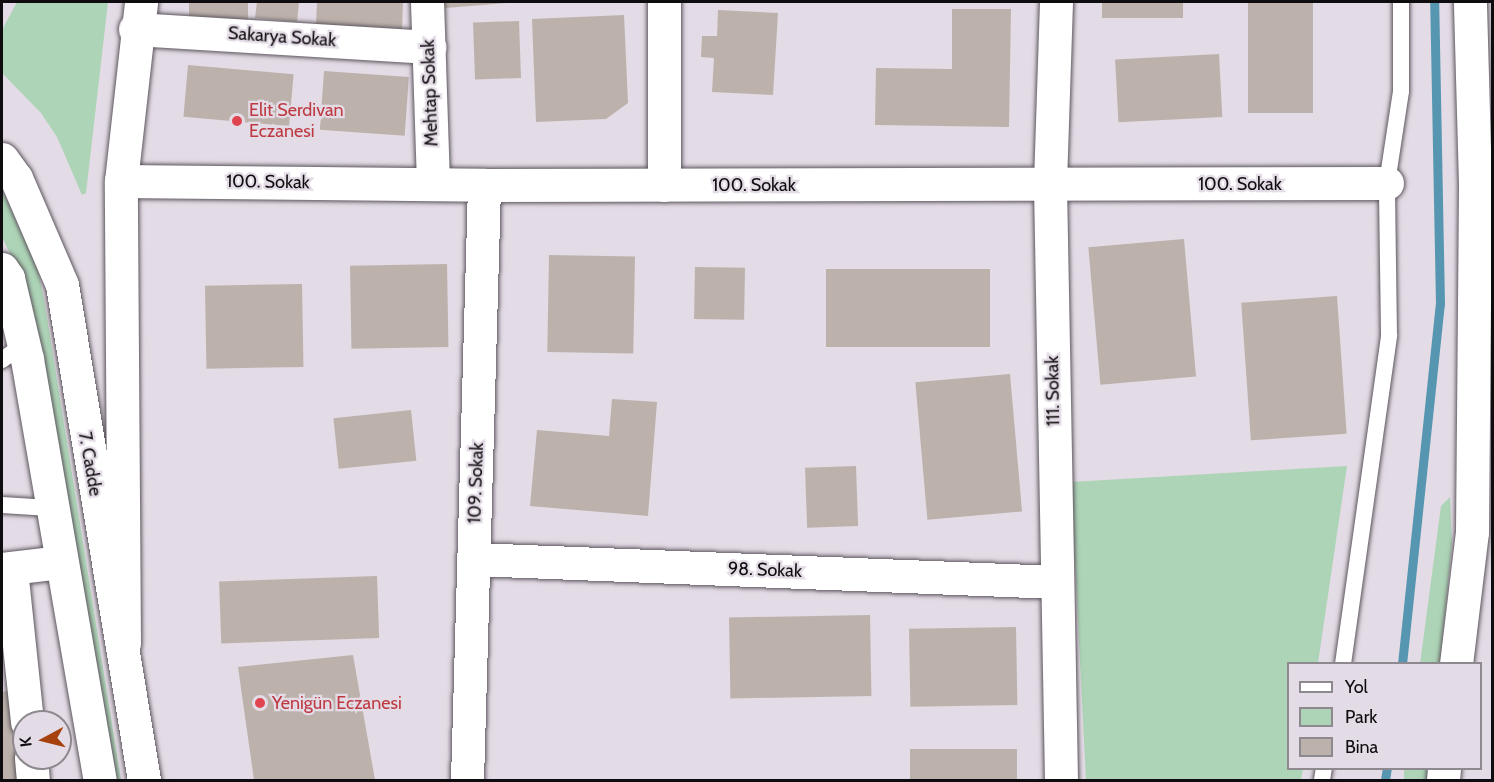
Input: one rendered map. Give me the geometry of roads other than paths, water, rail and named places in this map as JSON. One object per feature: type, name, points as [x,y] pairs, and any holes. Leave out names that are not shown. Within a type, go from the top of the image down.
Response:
[{"type":"street","name":"Mehtap Sokak","points":[[427,2],[433,184]]},
{"type":"street","points":[[664,2],[664,185]]},
{"type":"street","name":"111. Sokak","points":[[1056,2],[1050,185],[1061,780]]},
{"type":"street","points":[[1456,662],[1482,532],[1484,185],[1470,2]]},
{"type":"street","name":"Sakarya Sokak","points":[[138,15],[429,47]]},
{"type":"street","points":[[124,643],[121,181],[138,15]]},
{"type":"street","name":"7. Cadde","points":[[2,159],[16,178],[62,285],[91,475],[124,643],[144,780]]},
{"type":"street","name":"100. Sokak","points":[[121,181],[484,185],[1387,183]]},
{"type":"street","name":"109. Sokak","points":[[467,780],[484,185]]},
{"type":"street","points":[[2,269],[8,278],[13,352],[50,508],[100,780]]},
{"type":"street","name":"98. Sokak","points":[[474,559],[1056,582]]},
{"type":"street","points":[[25,710],[6,569],[60,562]]},
{"type":"lane","points":[[1343,662],[1389,335],[1387,183],[1401,90],[1401,2]]},
{"type":"lane","points":[[2,505],[50,508]]},
{"type":"waterway","points":[[1402,662],[1440,304],[1434,2]]},
{"type":"waterway","points":[[1385,780],[1387,770]]},
{"type":"place","name":"Elit Serdivan Eczanesi","points":[[237,121]]},
{"type":"place","name":"Yenigün Eczanesi","points":[[260,703]]}]
